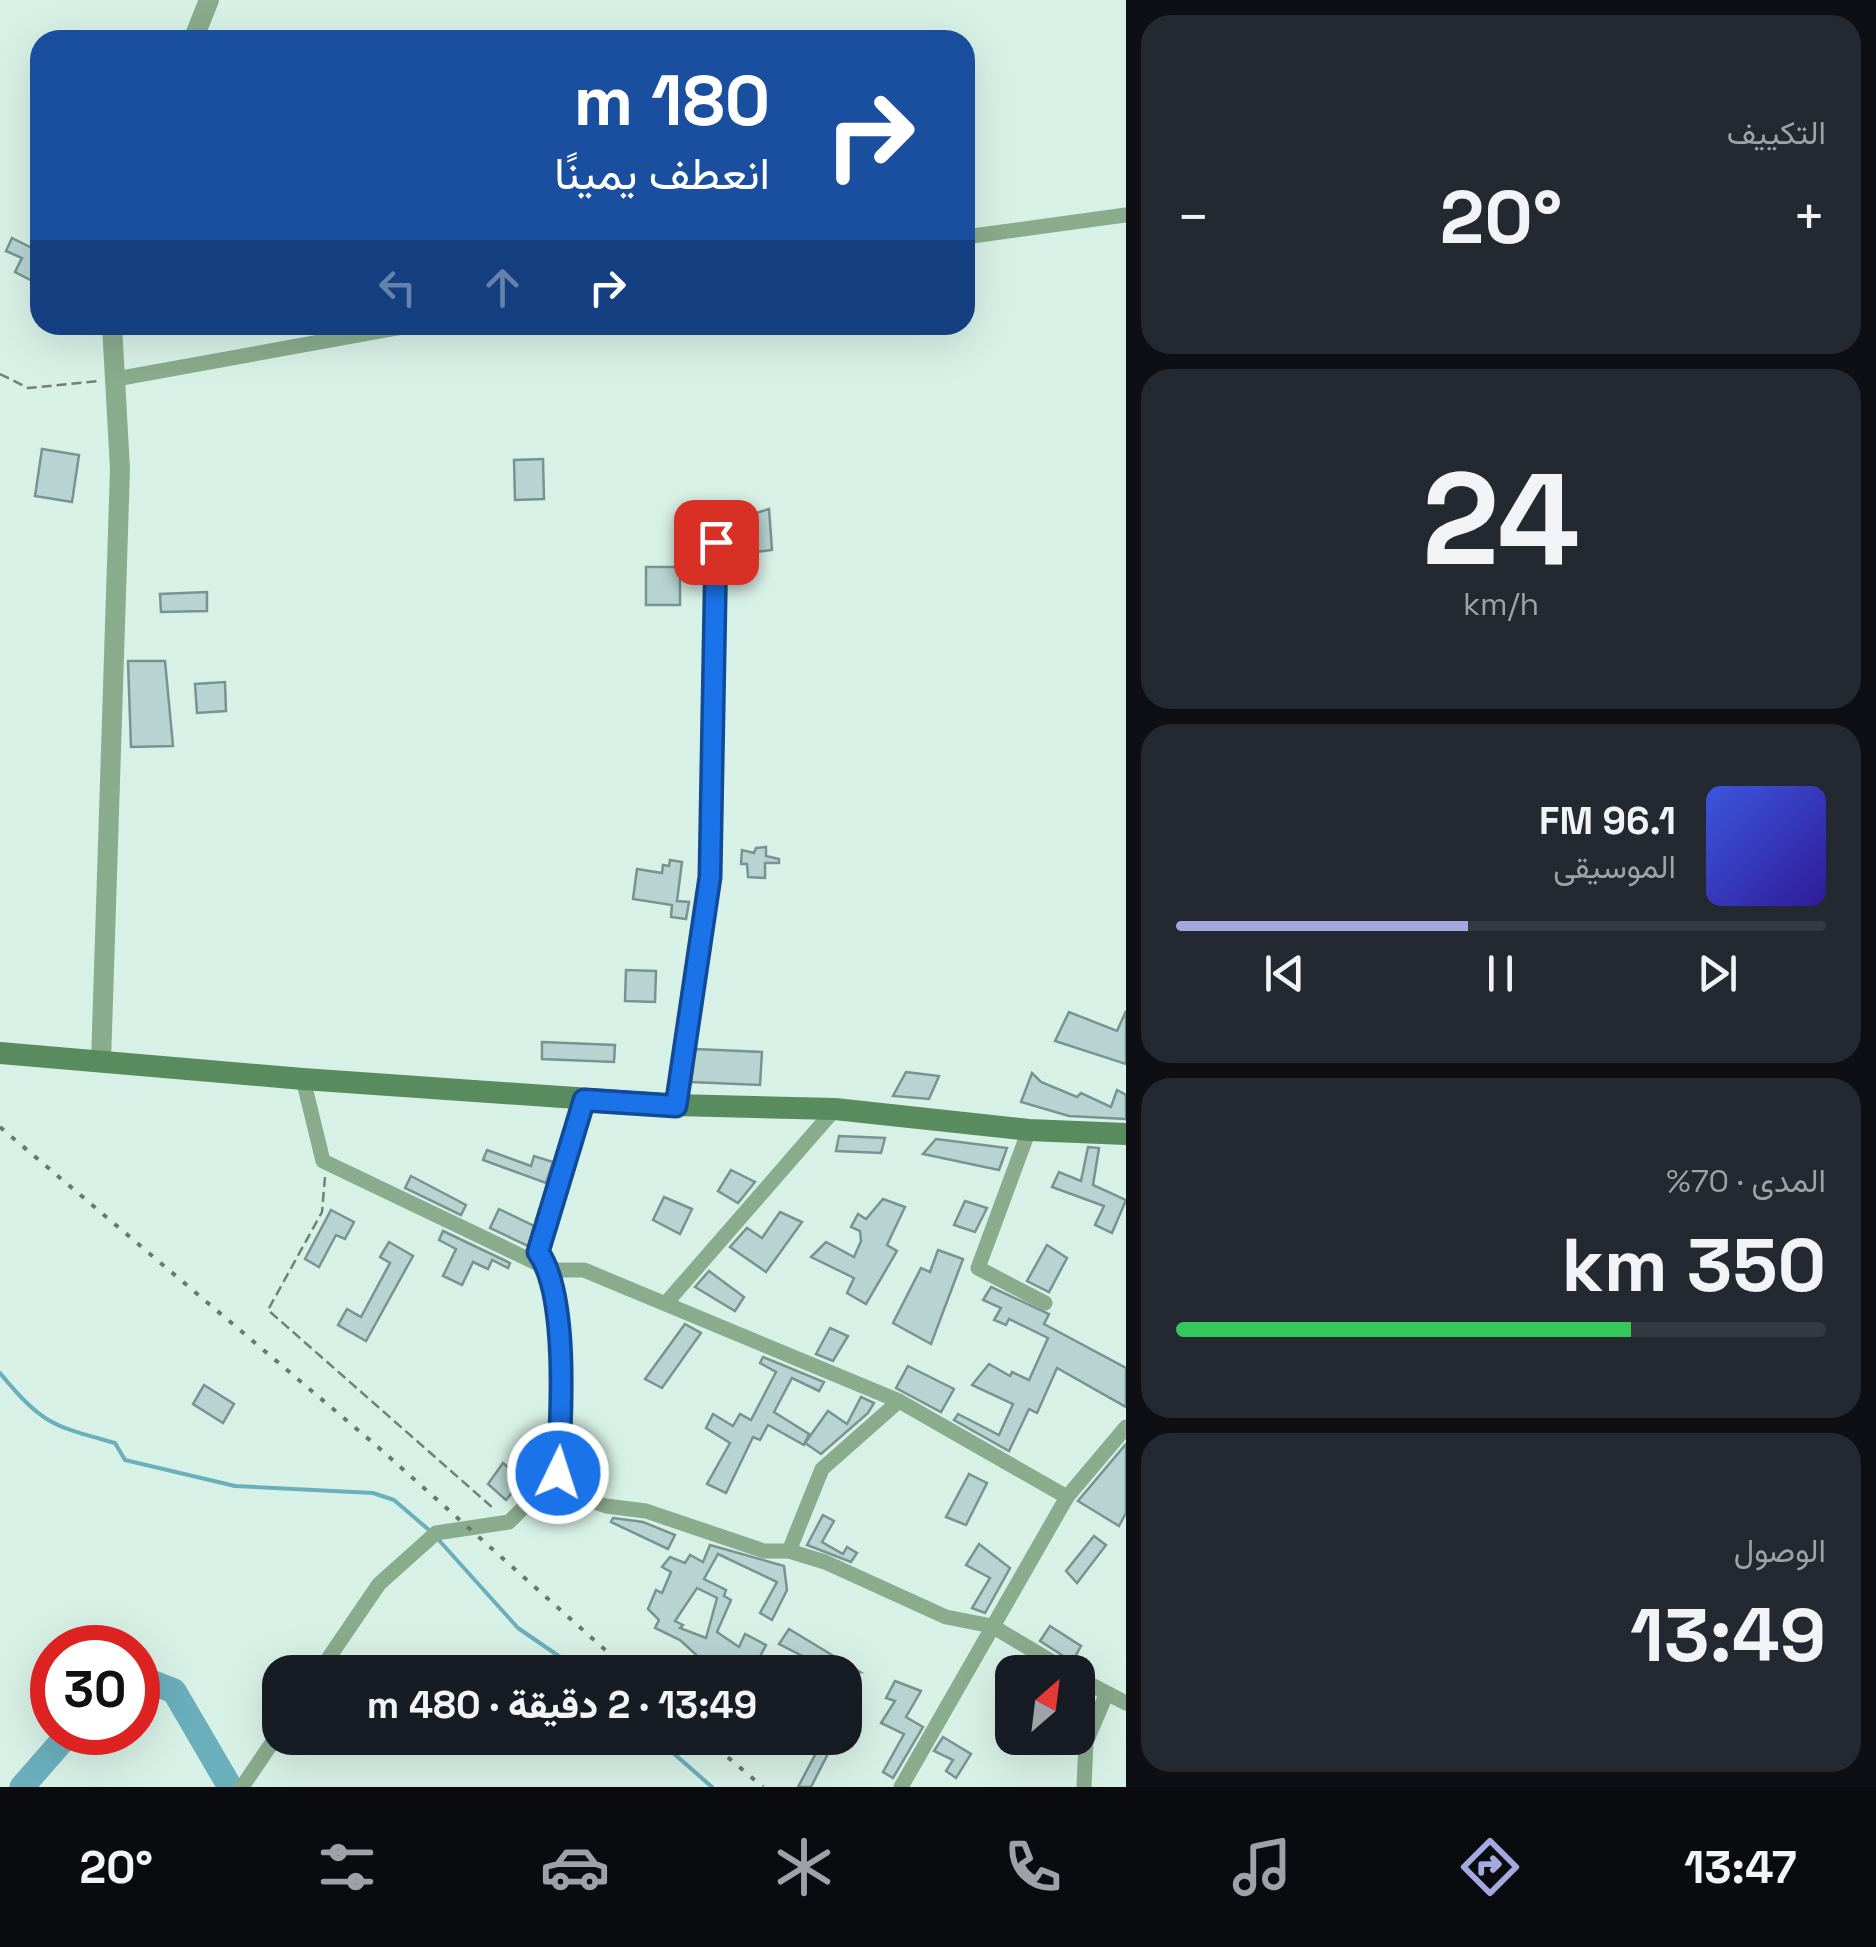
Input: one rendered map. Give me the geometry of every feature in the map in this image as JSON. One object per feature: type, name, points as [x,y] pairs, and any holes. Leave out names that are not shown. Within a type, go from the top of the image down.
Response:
[{"type":"main road","points":[[0,1052],[302,1080],[676,1106],[835,1109],[1029,1130],[1126,1134]]},
{"type":"street","points":[[197,30],[209,0]]},
{"type":"street","points":[[975,236],[1126,214]]},
{"type":"street","points":[[101,1062],[120,469],[113,335]]},
{"type":"street","points":[[116,379],[358,335]]},
{"type":"street","points":[[676,1106],[710,877],[716,542]]},
{"type":"street","points":[[302,1080],[323,1160],[551,1270],[584,1270],[899,1401],[1067,1497]]},
{"type":"street","points":[[330,1655],[378,1584],[432,1536],[509,1522],[558,1473],[564,1375],[551,1270],[538,1252],[584,1100]]},
{"type":"street","points":[[667,1302],[835,1109]]},
{"type":"street","points":[[1029,1130],[978,1268],[1045,1303]]},
{"type":"street","points":[[789,1551],[822,1470],[899,1401]]},
{"type":"street","points":[[900,1787],[1067,1497],[1126,1426]]},
{"type":"street","points":[[558,1473],[576,1496],[646,1511],[764,1551],[789,1551],[903,1594],[946,1617],[992,1626],[1041,1655]]},
{"type":"street","points":[[1095,1688],[1126,1703]]},
{"type":"street","points":[[1084,1787],[1086,1742],[1106,1695]]},
{"type":"street","points":[[242,1787],[263,1755]]},
{"type":"path","points":[[0,374],[28,388],[116,379]]},
{"type":"path","points":[[323,1160],[326,1186],[322,1212],[268,1310],[509,1522]]},
{"type":"building","points":[[12,238],[30,247],[30,280],[15,272],[22,258],[6,251]]},
{"type":"building","points":[[42,449],[79,455],[72,502],[35,496]]},
{"type":"building","points":[[543,459],[544,499],[515,500],[514,460]]},
{"type":"building","points":[[769,509],[772,550],[737,554],[734,523],[747,522],[747,516]]},
{"type":"building","points":[[646,567],[680,567],[680,605],[646,605]]},
{"type":"building","points":[[207,592],[207,611],[161,612],[160,594]]},
{"type":"building","points":[[128,661],[165,661],[173,746],[131,747]]},
{"type":"building","points":[[225,682],[226,711],[197,713],[195,684]]},
{"type":"building","points":[[766,847],[766,856],[779,859],[779,863],[765,863],[765,878],[748,877],[747,864],[741,864],[742,850],[754,853],[756,848]]},
{"type":"building","points":[[670,860],[682,862],[677,901],[689,902],[686,919],[671,917],[672,905],[633,899],[637,869],[662,873],[663,865],[669,866]]},
{"type":"building","points":[[626,970],[656,971],[655,1002],[625,1001]]},
{"type":"building","points":[[1126,1011],[1126,1064],[1055,1041],[1069,1012],[1117,1031]]},
{"type":"building","points":[[542,1042],[615,1045],[614,1062],[542,1059]]},
{"type":"building","points":[[695,1049],[762,1052],[760,1085],[691,1082]]},
{"type":"building","points":[[906,1072],[939,1076],[929,1099],[893,1096]]},
{"type":"building","points":[[1032,1073],[1041,1082],[1077,1097],[1081,1093],[1111,1107],[1117,1090],[1126,1095],[1126,1119],[1069,1116],[1021,1102]]},
{"type":"building","points":[[839,1136],[885,1138],[881,1153],[836,1151]]},
{"type":"building","points":[[936,1139],[1007,1148],[999,1170],[923,1154]]},
{"type":"building","points":[[1088,1147],[1099,1148],[1093,1185],[1126,1200],[1112,1233],[1095,1225],[1104,1206],[1052,1187],[1059,1172],[1081,1181]]},
{"type":"building","points":[[487,1150],[531,1166],[534,1156],[553,1162],[546,1183],[483,1160]]},
{"type":"building","points":[[731,1170],[755,1182],[738,1203],[718,1191]]},
{"type":"building","points":[[411,1176],[466,1205],[461,1215],[405,1188]]},
{"type":"building","points":[[664,1197],[692,1209],[680,1234],[653,1220]]},
{"type":"building","points":[[883,1199],[905,1207],[887,1245],[897,1251],[866,1304],[847,1293],[854,1278],[811,1257],[826,1242],[854,1257],[861,1241],[860,1231],[851,1227],[858,1214],[866,1219]]},
{"type":"building","points":[[965,1201],[987,1208],[975,1232],[954,1225]]},
{"type":"building","points":[[499,1209],[534,1226],[528,1246],[490,1228]]},
{"type":"building","points":[[331,1210],[354,1222],[345,1239],[336,1235],[319,1267],[305,1259]]},
{"type":"building","points":[[780,1212],[802,1222],[766,1272],[730,1247],[747,1228],[762,1238]]},
{"type":"building","points":[[443,1231],[510,1263],[508,1268],[492,1260],[488,1269],[473,1262],[462,1285],[443,1276],[456,1249],[439,1240]]},
{"type":"building","points":[[389,1242],[413,1256],[366,1341],[338,1325],[347,1309],[361,1317],[390,1263],[380,1257]]},
{"type":"building","points":[[1047,1245],[1067,1258],[1049,1292],[1027,1281]]},
{"type":"building","points":[[938,1250],[963,1259],[931,1344],[893,1323],[921,1268],[930,1272]]},
{"type":"building","points":[[709,1271],[744,1297],[735,1311],[695,1287]]},
{"type":"building","points":[[991,1287],[1049,1314],[1044,1324],[1126,1368],[1126,1407],[1057,1368],[1037,1413],[1029,1409],[1009,1451],[954,1420],[958,1414],[999,1435],[1013,1404],[972,1385],[989,1364],[1010,1376],[1012,1372],[1029,1380],[1048,1338],[1009,1319],[1006,1325],[994,1320],[1001,1308],[983,1300]]},
{"type":"building","points":[[685,1324],[701,1333],[662,1388],[645,1379]]},
{"type":"building","points":[[830,1328],[848,1336],[833,1361],[816,1354]]},
{"type":"building","points":[[763,1357],[824,1382],[819,1391],[792,1378],[774,1412],[809,1434],[804,1445],[768,1425],[760,1440],[753,1437],[726,1493],[707,1484],[730,1443],[706,1428],[713,1414],[733,1426],[740,1414],[751,1420],[776,1372],[760,1363]]},
{"type":"building","points":[[908,1366],[954,1389],[941,1412],[896,1388]]},
{"type":"building","points":[[204,1385],[234,1404],[223,1423],[193,1404]]},
{"type":"building","points":[[861,1397],[874,1403],[868,1413],[821,1454],[805,1443],[828,1411],[847,1424]]},
{"type":"building","points":[[1126,1444],[1126,1513],[1119,1526],[1078,1501]]},
{"type":"building","points":[[503,1463],[523,1479],[506,1500],[488,1484]]},
{"type":"building","points":[[969,1474],[987,1483],[966,1525],[946,1517]]},
{"type":"building","points":[[823,1515],[834,1521],[822,1542],[843,1554],[847,1547],[857,1553],[851,1562],[807,1545]]},
{"type":"building","points":[[613,1518],[643,1522],[675,1535],[668,1549],[611,1522]]},
{"type":"building","points":[[1094,1536],[1106,1545],[1077,1583],[1066,1571]]},
{"type":"building","points":[[979,1544],[1010,1568],[985,1613],[972,1608],[990,1578],[966,1565]]},
{"type":"building","points":[[710,1545],[784,1566],[787,1590],[772,1620],[760,1613],[777,1582],[718,1554],[704,1579],[726,1590],[724,1596],[731,1600],[717,1632],[739,1647],[745,1634],[766,1645],[761,1655],[696,1655],[680,1640],[655,1628],[659,1620],[648,1609],[656,1590],[662,1593],[671,1572],[662,1567],[670,1557],[685,1563],[690,1555],[703,1562]],"holes":[[[697,1588],[717,1598],[706,1638],[680,1628],[683,1625],[675,1621]]]},
{"type":"building","points":[[1050,1626],[1081,1646],[1076,1655],[1062,1655],[1040,1641]]},
{"type":"building","points":[[789,1629],[832,1655],[801,1655],[779,1644]]},
{"type":"building","points":[[895,1681],[921,1691],[906,1717],[923,1727],[893,1778],[883,1772],[904,1734],[881,1723],[895,1701],[886,1698]]},
{"type":"building","points":[[943,1737],[971,1754],[956,1778],[946,1771],[953,1760],[934,1751]]},
{"type":"building","points":[[815,1755],[827,1755],[811,1787],[798,1787]]},
{"type":"waterway","points":[[0,1373],[39,1414],[63,1427],[115,1443],[125,1460],[235,1486],[373,1493],[394,1500],[429,1530]]},
{"type":"waterway","points":[[436,1537],[518,1628],[557,1655]]},
{"type":"waterway","points":[[160,1686],[174,1691],[230,1787]]},
{"type":"waterway","points":[[22,1787],[50,1755]]},
{"type":"waterway","points":[[675,1755],[712,1787]]},
{"type":"railway","points":[[0,1127],[378,1447],[611,1655]]},
{"type":"railway","points":[[725,1755],[763,1787]]},
{"type":"route","points":[[558,1473],[564,1375],[551,1270],[538,1252],[584,1100],[676,1106],[710,877],[716,542]]}]
